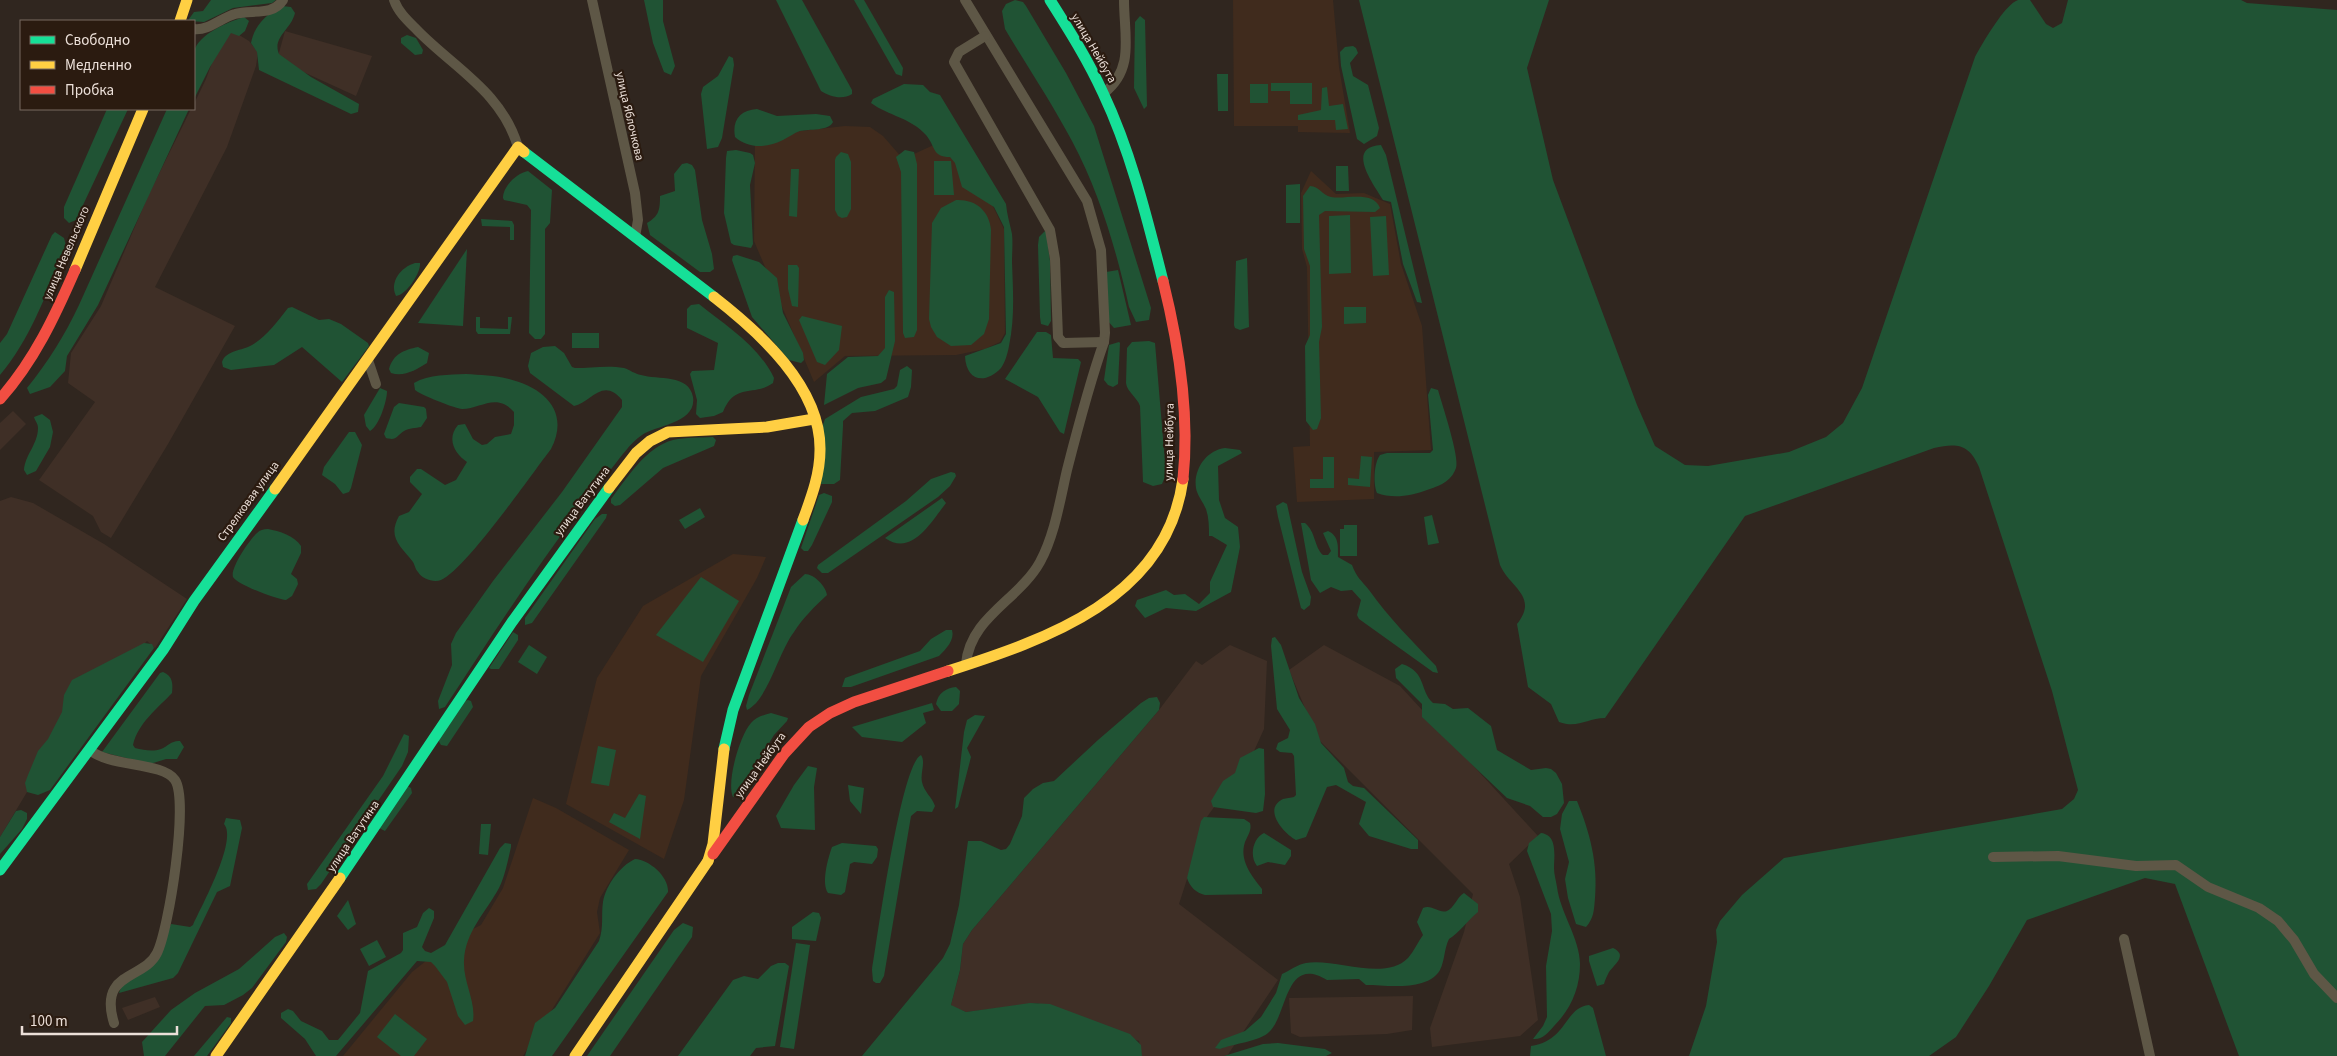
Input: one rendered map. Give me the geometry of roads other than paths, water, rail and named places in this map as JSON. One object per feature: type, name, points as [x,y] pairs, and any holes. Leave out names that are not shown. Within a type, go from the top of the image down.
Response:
[{"type":"main road","points":[[180,20],[187,0]]},
{"type":"main road","name":"улица Нейбута","points":[[575,1056],[708,861],[797,737],[810,726],[848,704],[1024,643],[1077,620],[1114,596],[1140,571],[1162,542],[1178,504],[1183,481],[1184,404],[1175,331],[1164,280],[1120,134],[1104,92],[1050,0]]},
{"type":"main road","name":"улица Невельского","points":[[0,398],[17,380],[53,321],[143,110]]},
{"type":"main road","points":[[518,147],[562,178],[635,238],[748,324],[773,350],[799,385],[814,419]]},
{"type":"main road","name":"Стрелковая улица","points":[[0,870],[163,650],[194,601],[368,360],[518,147]]},
{"type":"main road","name":"улица Нейбута","points":[[708,861],[714,837],[721,763],[733,710],[814,490],[819,467],[820,446],[814,419]]},
{"type":"main road","name":"улица Ватутина","points":[[216,1056],[328,896],[428,744],[507,629],[600,499],[636,453],[650,441],[668,432],[767,427],[814,419]]},
{"type":"street","points":[[195,29],[203,29],[234,14],[274,10],[283,0]]},
{"type":"street","points":[[394,0],[407,19],[434,48],[478,82],[510,126],[518,147]]},
{"type":"street","name":"улица Яблочкова","points":[[592,0],[635,193],[638,220],[635,238]]},
{"type":"street","points":[[965,0],[985,36],[1087,201],[1101,250],[1104,342],[1086,392],[1061,498],[1044,554],[1031,576],[974,634],[968,649],[966,664]]},
{"type":"street","points":[[1104,92],[1120,77],[1125,65],[1124,0]]},
{"type":"street","points":[[985,36],[959,52],[954,62],[1050,230],[1055,259],[1058,337],[1063,343],[1104,342]]},
{"type":"street","points":[[368,360],[376,384]]},
{"type":"street","points":[[90,750],[100,758],[144,767],[174,779],[179,802],[178,851],[166,926],[155,958],[127,976],[115,990],[109,1004],[114,1023]]},
{"type":"street","points":[[1993,857],[2058,856],[2136,866],[2176,864],[2208,886],[2259,908],[2278,921],[2294,940],[2314,974],[2337,998]]},
{"type":"street","points":[[2124,939],[2150,1056]]}]
